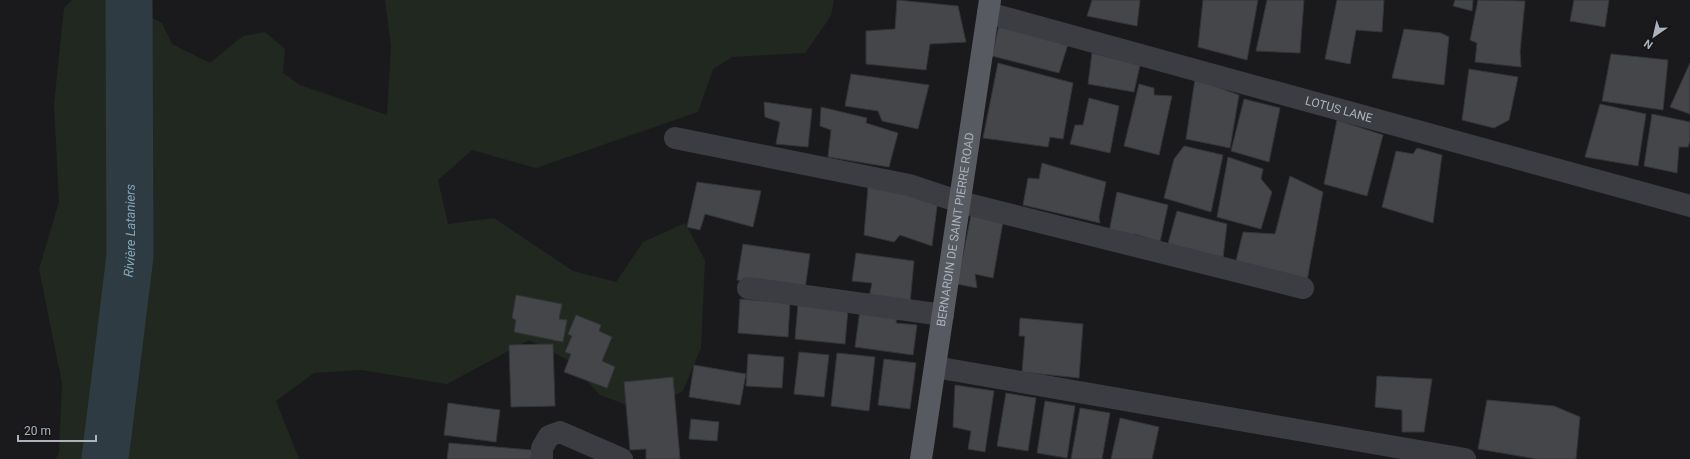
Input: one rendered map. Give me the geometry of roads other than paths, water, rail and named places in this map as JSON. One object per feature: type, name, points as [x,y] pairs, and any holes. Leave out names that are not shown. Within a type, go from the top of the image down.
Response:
[{"type":"main road","name":"BERNARDIN DE SAINT PIERRE ROAD","points":[[921,459],[989,6]]},
{"type":"street","name":"LOTUS LANE","points":[[989,6],[1690,206]]},
{"type":"street","points":[[674,138],[909,185],[960,202],[1303,288]]},
{"type":"street","points":[[748,288],[943,314]]},
{"type":"street","points":[[935,367],[1465,459]]},
{"type":"street","points":[[542,459],[542,448],[549,436],[560,432],[622,459]]},
{"type":"waterway","name":"Rivière Lataniers","points":[[105,459],[130,256],[129,0]]}]
